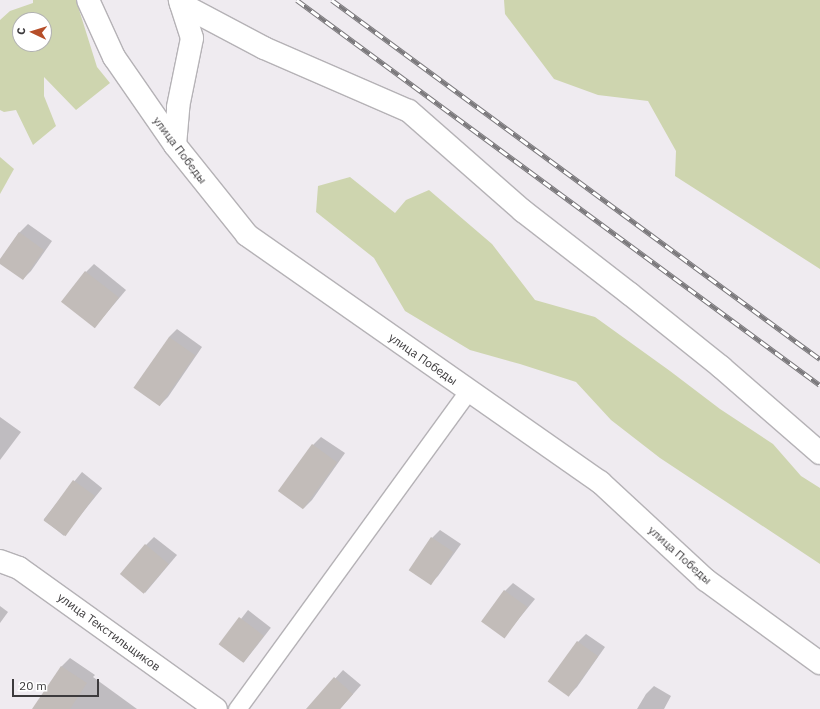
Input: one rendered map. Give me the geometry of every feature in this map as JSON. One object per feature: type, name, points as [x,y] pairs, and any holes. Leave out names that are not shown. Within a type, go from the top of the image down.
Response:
[{"type":"street","name":"улица Победы","points":[[88,0],[114,57],[175,145],[247,235],[600,482],[706,580],[820,663]]},
{"type":"street","points":[[175,145],[178,107],[192,38],[180,2]]},
{"type":"street","points":[[180,2],[264,48],[409,111],[523,211],[721,367],[820,453]]},
{"type":"street","name":"улица Текстильщиков","points":[[0,561],[19,568],[216,709]]},
{"type":"lane","points":[[237,709],[468,391]]},
{"type":"green space","points":[[33,0],[76,0],[97,67],[110,83],[76,110],[44,77],[44,96],[56,126],[33,145],[16,110],[4,112],[0,110],[0,20],[10,11],[33,3]]},
{"type":"green space","points":[[504,0],[820,0],[820,269],[675,176],[676,151],[648,101],[598,95],[554,79],[505,14]]},
{"type":"green space","points":[[0,157],[14,169],[0,194]]},
{"type":"green space","points":[[350,177],[395,213],[406,200],[429,190],[492,244],[535,300],[595,317],[720,409],[773,444],[801,476],[820,488],[820,564],[660,458],[611,420],[576,382],[470,350],[405,311],[374,258],[316,212],[318,186]]},
{"type":"building","points":[[19,232],[44,250],[23,280],[0,264],[0,259]]},
{"type":"building","points":[[85,271],[119,297],[95,328],[61,302]]},
{"type":"building","points":[[169,337],[195,355],[160,406],[133,388]]},
{"type":"building","points":[[312,444],[337,462],[303,509],[278,491]]},
{"type":"building","points":[[73,480],[95,496],[65,536],[44,520]]},
{"type":"building","points":[[431,537],[453,552],[431,585],[409,570]]},
{"type":"building","points":[[145,544],[169,564],[144,594],[120,574]]},
{"type":"building","points":[[504,590],[527,607],[505,639],[481,622]]},
{"type":"building","points":[[239,617],[264,636],[243,663],[219,644]]},
{"type":"building","points":[[577,641],[598,656],[569,697],[548,681]]},
{"type":"building","points":[[61,666],[87,683],[70,709],[32,709]]},
{"type":"building","points":[[334,677],[353,694],[340,709],[306,709]]},
{"type":"railway","points":[[297,0],[820,385]]},
{"type":"railway","points":[[332,0],[820,359]]}]
